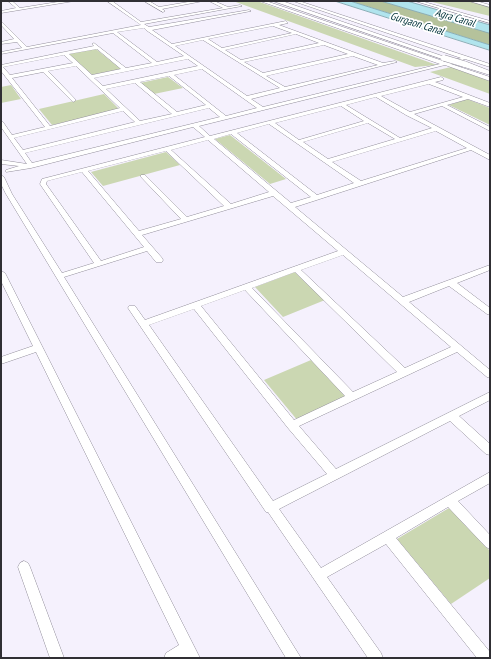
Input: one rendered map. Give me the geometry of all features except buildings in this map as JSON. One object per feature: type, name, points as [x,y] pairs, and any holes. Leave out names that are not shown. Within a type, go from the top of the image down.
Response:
[{"type":"highway","points":[[276,1],[446,59],[466,62],[490,70]]},
{"type":"highway","points":[[284,1],[446,59]]},
{"type":"highway","points":[[466,62],[490,74]]},
{"type":"street","points":[[10,1],[19,9]]},
{"type":"street","points":[[41,1],[46,5]]},
{"type":"street","points":[[1,12],[72,1],[77,4]]},
{"type":"street","points":[[109,1],[262,109]]},
{"type":"street","points":[[146,1],[173,17]]},
{"type":"street","points":[[158,8],[201,1]]},
{"type":"street","points":[[210,1],[228,8]]},
{"type":"street","points":[[262,1],[446,59],[490,79]]},
{"type":"street","points":[[295,1],[352,20],[466,62],[490,66]]},
{"type":"street","points":[[417,1],[490,22]]},
{"type":"street","points":[[471,1],[490,5]]},
{"type":"street","points":[[481,1],[490,5]]},
{"type":"street","points":[[140,23],[240,6]]},
{"type":"street","points":[[332,10],[356,18],[352,20]]},
{"type":"street","points":[[1,53],[114,32],[249,11]]},
{"type":"street","points":[[1,22],[26,49]]},
{"type":"street","points":[[172,45],[286,22]]},
{"type":"street","points":[[275,25],[383,65]]},
{"type":"street","points":[[114,32],[156,64]]},
{"type":"street","points":[[222,49],[298,33]]},
{"type":"street","points":[[86,38],[125,70]]},
{"type":"street","points":[[205,39],[284,89]]},
{"type":"street","points":[[1,43],[18,40]]},
{"type":"street","points":[[241,61],[325,43]]},
{"type":"street","points":[[49,128],[1,67],[98,48]]},
{"type":"street","points":[[66,54],[140,124]]},
{"type":"street","points":[[262,75],[354,54]]},
{"type":"street","points":[[91,77],[189,57]]},
{"type":"street","points":[[1,168],[8,171],[195,126],[446,59]]},
{"type":"street","points":[[247,98],[395,62]]},
{"type":"street","points":[[9,77],[77,64]]},
{"type":"street","points":[[102,88],[203,67]]},
{"type":"street","points":[[44,70],[72,100]]},
{"type":"street","points":[[170,74],[225,118]]},
{"type":"street","points":[[99,264],[42,182],[48,179],[166,148],[233,133],[441,79]]},
{"type":"street","points":[[136,81],[177,115]]},
{"type":"street","points":[[430,82],[490,105]]},
{"type":"street","points":[[376,96],[490,158]]},
{"type":"street","points":[[408,114],[468,96]]},
{"type":"street","points":[[341,104],[400,140]]},
{"type":"street","points":[[442,104],[490,129]]},
{"type":"street","points":[[21,152],[210,106]]},
{"type":"street","points":[[11,137],[124,109]]},
{"type":"street","points":[[298,142],[369,121]]},
{"type":"street","points":[[1,123],[31,166]]},
{"type":"street","points":[[271,123],[360,184]]},
{"type":"street","points":[[195,126],[490,375]]},
{"type":"street","points":[[327,161],[436,129]]},
{"type":"street","points":[[233,133],[316,198]]},
{"type":"street","points":[[166,148],[230,207]]},
{"type":"street","points":[[290,206],[472,148]]},
{"type":"street","points":[[1,162],[31,166]]},
{"type":"street","points":[[84,170],[159,260]]},
{"type":"street","points":[[8,171],[7,174],[1,177],[5,194],[60,276],[294,658]]},
{"type":"street","points":[[143,176],[186,220]]},
{"type":"street","points":[[138,234],[274,193]]},
{"type":"street","points":[[60,276],[149,248]]},
{"type":"street","points":[[143,324],[344,252]]},
{"type":"street","points":[[402,301],[490,267]]},
{"type":"street","points":[[296,269],[404,373]]},
{"type":"street","points":[[1,273],[191,653],[170,658]]},
{"type":"street","points":[[450,282],[490,312]]},
{"type":"street","points":[[246,287],[352,397]]},
{"type":"street","points":[[196,305],[292,425],[335,475]]},
{"type":"street","points":[[132,308],[376,658]]},
{"type":"street","points":[[1,361],[38,348]]},
{"type":"street","points":[[292,425],[458,348]]},
{"type":"street","points":[[270,508],[490,396]]},
{"type":"street","points":[[452,416],[490,451]]},
{"type":"street","points":[[318,576],[490,477]]},
{"type":"street","points":[[450,500],[490,544]]},
{"type":"street","points":[[387,536],[486,658]]},
{"type":"street","points":[[24,567],[57,658]]},
{"type":"green space","points":[[233,1],[257,1],[437,65],[415,67]]},
{"type":"green space","points":[[350,1],[381,1],[490,33],[490,45]]},
{"type":"green space","points":[[428,1],[468,1],[490,7],[490,16]]},
{"type":"green space","points":[[96,49],[121,69],[92,75],[69,54]]},
{"type":"green space","points":[[451,67],[490,81],[490,94],[430,72]]},
{"type":"green space","points":[[168,77],[183,88],[154,94],[140,83]]},
{"type":"green space","points":[[11,85],[21,99],[1,103],[1,87]]},
{"type":"green space","points":[[104,94],[120,110],[52,125],[39,109]]},
{"type":"green space","points":[[467,99],[490,108],[490,125],[449,105]]},
{"type":"green space","points":[[230,135],[286,179],[270,184],[215,139]]},
{"type":"green space","points":[[166,152],[180,165],[103,186],[91,172]]},
{"type":"green space","points":[[295,272],[325,300],[283,317],[255,287]]},
{"type":"green space","points":[[311,360],[347,398],[298,421],[264,380]]},
{"type":"green space","points":[[449,508],[490,551],[490,578],[451,604],[397,539]]},
{"type":"water","name":"Gurgaon Canal","points":[[335,1],[350,1],[490,45],[490,50]]},
{"type":"water","name":"Agra Canal","points":[[381,1],[407,1],[490,25],[490,33]]}]
